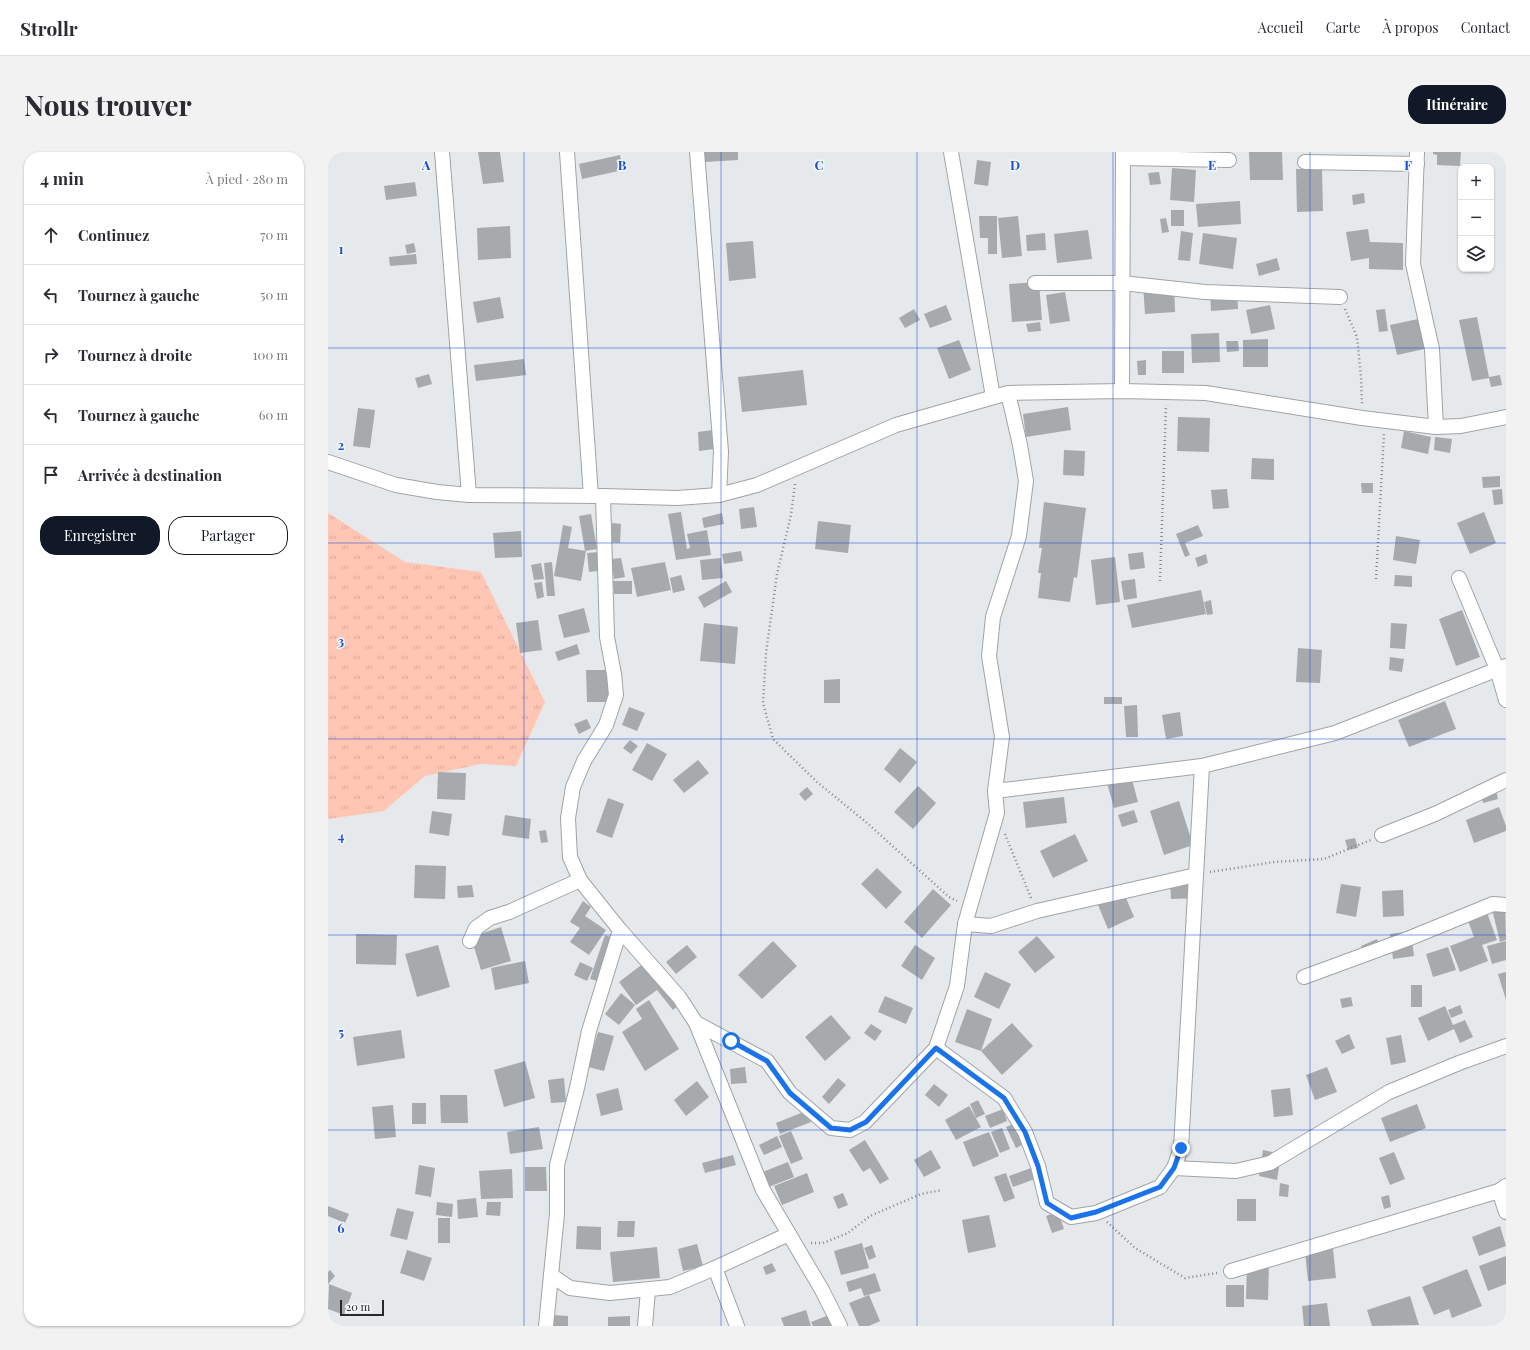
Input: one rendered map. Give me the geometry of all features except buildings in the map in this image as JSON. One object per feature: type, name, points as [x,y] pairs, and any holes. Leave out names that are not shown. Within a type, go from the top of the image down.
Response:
[{"type":"street","points":[[442,152],[469,495]]},
{"type":"street","points":[[567,152],[597,496],[607,637],[614,674],[616,695],[606,725],[584,761],[573,787],[568,818],[570,857],[580,880],[620,930],[679,997],[696,1023],[762,1190],[822,1290],[840,1326]]},
{"type":"street","points":[[697,152],[721,452],[719,495]]},
{"type":"street","points":[[951,152],[993,397]]},
{"type":"street","points":[[1122,391],[1123,155],[1229,160]]},
{"type":"street","points":[[1306,162],[1417,158],[1413,264],[1432,350],[1436,427]]},
{"type":"street","points":[[1035,283],[1122,283],[1205,292],[1340,297]]},
{"type":"street","points":[[328,462],[396,485],[436,492],[469,495],[677,498],[719,495],[757,485],[896,425],[1008,393],[1122,391],[1206,393],[1362,418],[1436,427],[1461,426],[1506,417]]},
{"type":"street","points":[[696,1023],[767,1061],[790,1093],[831,1128],[850,1130],[866,1122],[936,1048],[957,986],[965,924],[997,813],[995,791],[1002,737],[989,656],[993,617],[1019,536],[1026,481],[1020,445],[1008,393]]},
{"type":"street","points":[[1459,578],[1501,668],[1506,700]]},
{"type":"street","points":[[995,791],[1202,766],[1336,733],[1501,668]]},
{"type":"street","points":[[936,1048],[1004,1098],[1025,1132],[1038,1166],[1047,1203],[1071,1218],[1096,1212],[1160,1187],[1174,1168],[1181,1148],[1202,766]]},
{"type":"street","points":[[1382,835],[1436,814],[1506,780]]},
{"type":"street","points":[[965,924],[991,926],[1037,911],[1196,875]]},
{"type":"street","points":[[470,941],[476,928],[490,918],[509,912],[580,880]]},
{"type":"street","points":[[1304,977],[1410,938],[1493,904],[1506,905]]},
{"type":"street","points":[[546,1326],[556,1214],[557,1165],[589,1031],[620,930]]},
{"type":"street","points":[[1174,1168],[1236,1171],[1270,1163],[1389,1092],[1459,1063],[1506,1046]]},
{"type":"street","points":[[1231,1271],[1502,1188],[1506,1212]]},
{"type":"street","points":[[551,1275],[570,1288],[610,1293],[670,1287],[791,1239]]},
{"type":"street","points":[[715,1268],[737,1326]]},
{"type":"street","points":[[645,1326],[648,1290]]},
{"type":"path","points":[[1340,297],[1356,337],[1361,377],[1362,418]]},
{"type":"path","points":[[1160,580],[1166,392]]},
{"type":"path","points":[[1376,580],[1385,421]]},
{"type":"path","points":[[798,468],[791,515],[777,574],[766,653],[763,703],[773,739],[817,782],[866,822],[949,896],[969,908]]},
{"type":"path","points":[[997,813],[1037,911]]},
{"type":"path","points":[[1196,875],[1274,862],[1324,858],[1382,835]]},
{"type":"path","points":[[791,1239],[822,1243],[848,1233],[870,1216],[920,1194],[942,1190]]},
{"type":"path","points":[[1096,1212],[1135,1248],[1185,1278],[1231,1271]]},
{"type":"green space","points":[[328,513],[405,562],[481,572],[545,702],[516,766],[481,764],[425,776],[384,811],[328,819]]},
{"type":"route","points":[[731,1041],[767,1061],[790,1093],[831,1128],[850,1130],[866,1122],[936,1048],[1004,1098],[1025,1132],[1038,1166],[1047,1203],[1071,1218],[1096,1212],[1160,1187],[1174,1168],[1181,1148]]}]
